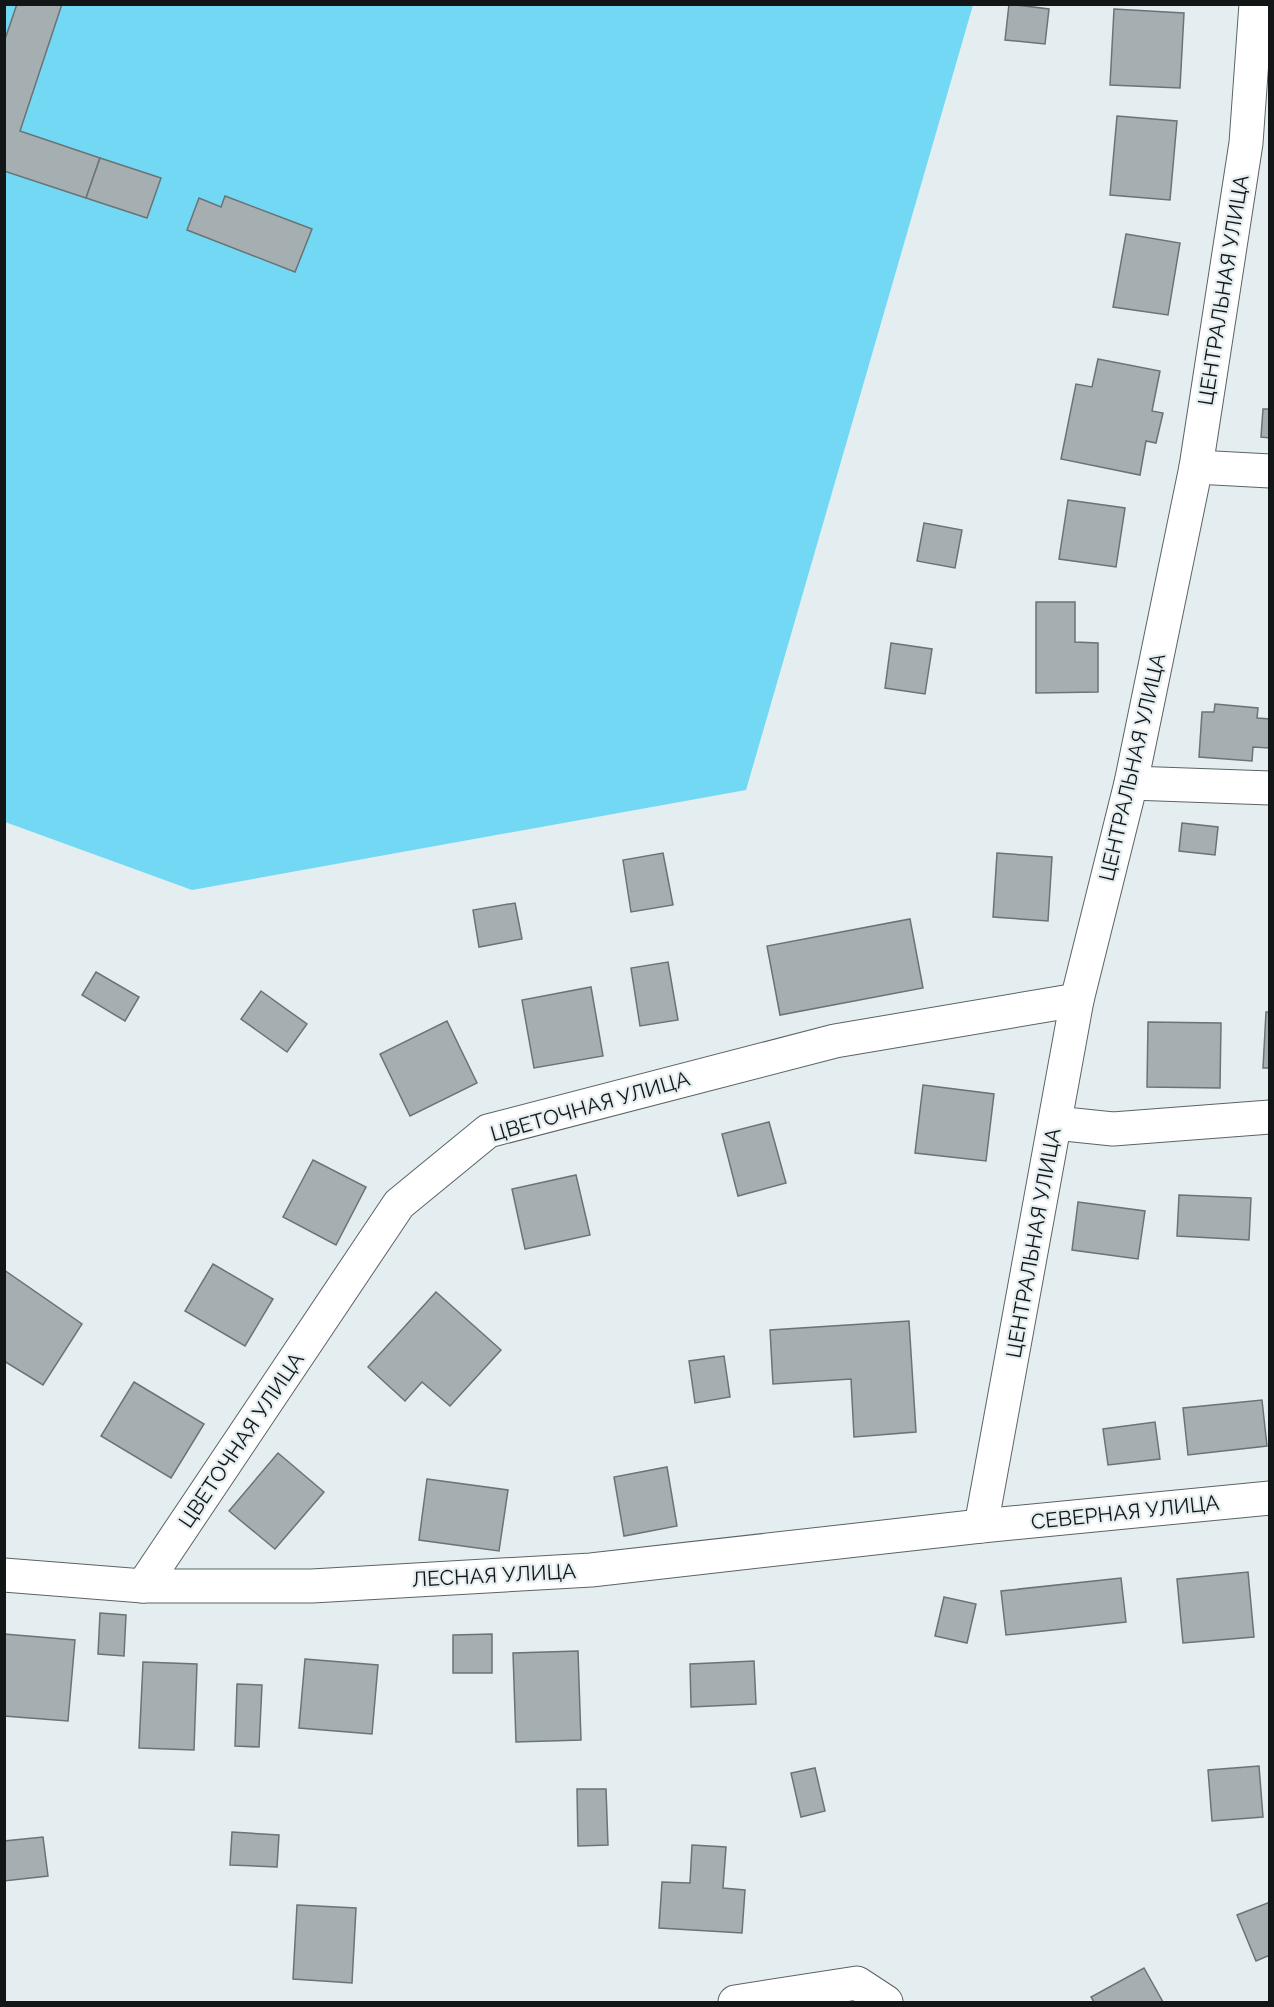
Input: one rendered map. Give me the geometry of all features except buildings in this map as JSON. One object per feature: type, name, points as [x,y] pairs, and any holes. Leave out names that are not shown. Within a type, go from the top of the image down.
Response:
[{"type":"street","name":"ЦЕНТРАЛЬНАЯ УЛИЦА","points":[[981,1526],[1077,1000],[1131,783],[1196,467],[1258,143],[1256,4]]},
{"type":"street","points":[[1196,467],[1269,471]]},
{"type":"street","points":[[1131,783],[1269,788]]},
{"type":"street","name":"ЦВЕТОЧНАЯ УЛИЦА","points":[[143,1586],[399,1204],[488,1131],[835,1041],[1077,1000]]},
{"type":"street","points":[[1055,1123],[1113,1129],[1269,1117]]},
{"type":"street","name":"СЕВЕРНАЯ УЛИЦА","points":[[981,1526],[1269,1498]]},
{"type":"street","name":"ЛЕСНАЯ УЛИЦА","points":[[4,1575],[143,1586],[312,1586],[591,1570],[981,1526]]},
{"type":"street","points":[[735,2002],[858,1983],[886,2002]]},
{"type":"shaded area","points":[[4,5],[973,5],[746,790],[192,890],[5,822]]}]
